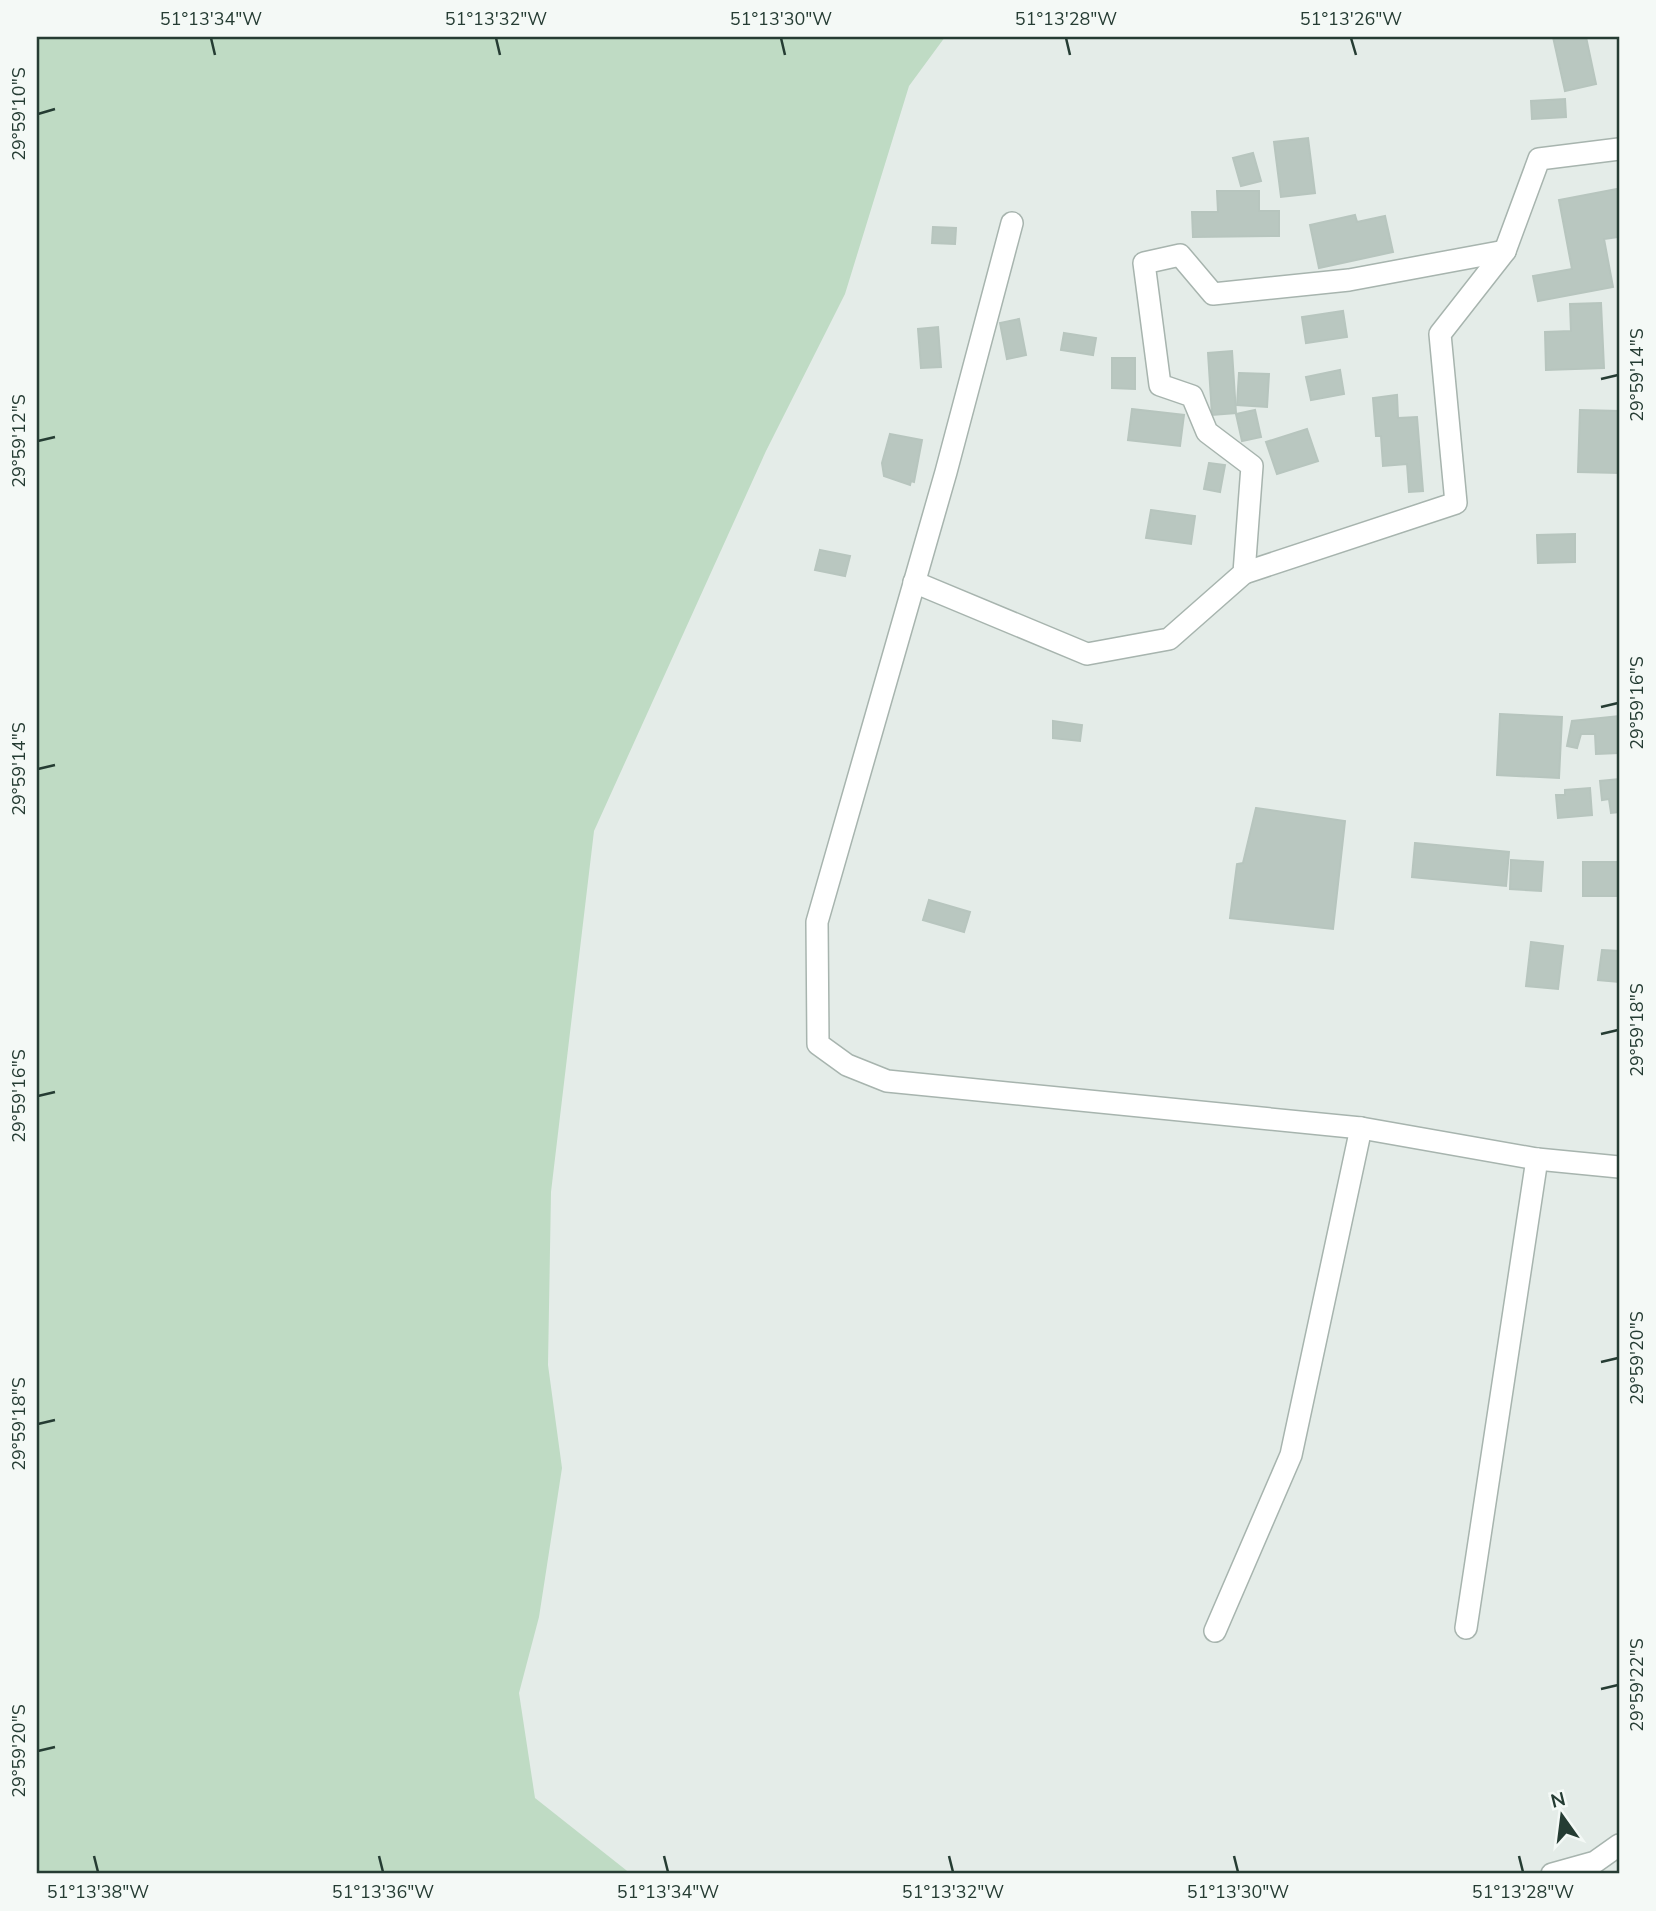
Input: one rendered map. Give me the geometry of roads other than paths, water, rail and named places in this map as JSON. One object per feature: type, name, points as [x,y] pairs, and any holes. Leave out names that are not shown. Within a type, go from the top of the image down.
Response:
[{"type":"street","points":[[914,582],[1087,654],[1169,639],[1244,572],[1456,503],[1440,334],[1505,251],[1539,159],[1619,149]]},
{"type":"street","points":[[1012,223],[817,922],[818,1044],[847,1065],[887,1081],[1361,1128],[1537,1159],[1619,1167]]},
{"type":"street","points":[[1244,572],[1252,466],[1207,432],[1192,396],[1160,385],[1144,263],[1180,255],[1213,294],[1349,280],[1505,251]]},
{"type":"street","points":[[1215,1631],[1291,1455],[1361,1128]]},
{"type":"street","points":[[1466,1628],[1537,1159]]},
{"type":"street","points":[[1552,1874],[1595,1862],[1619,1845]]}]
